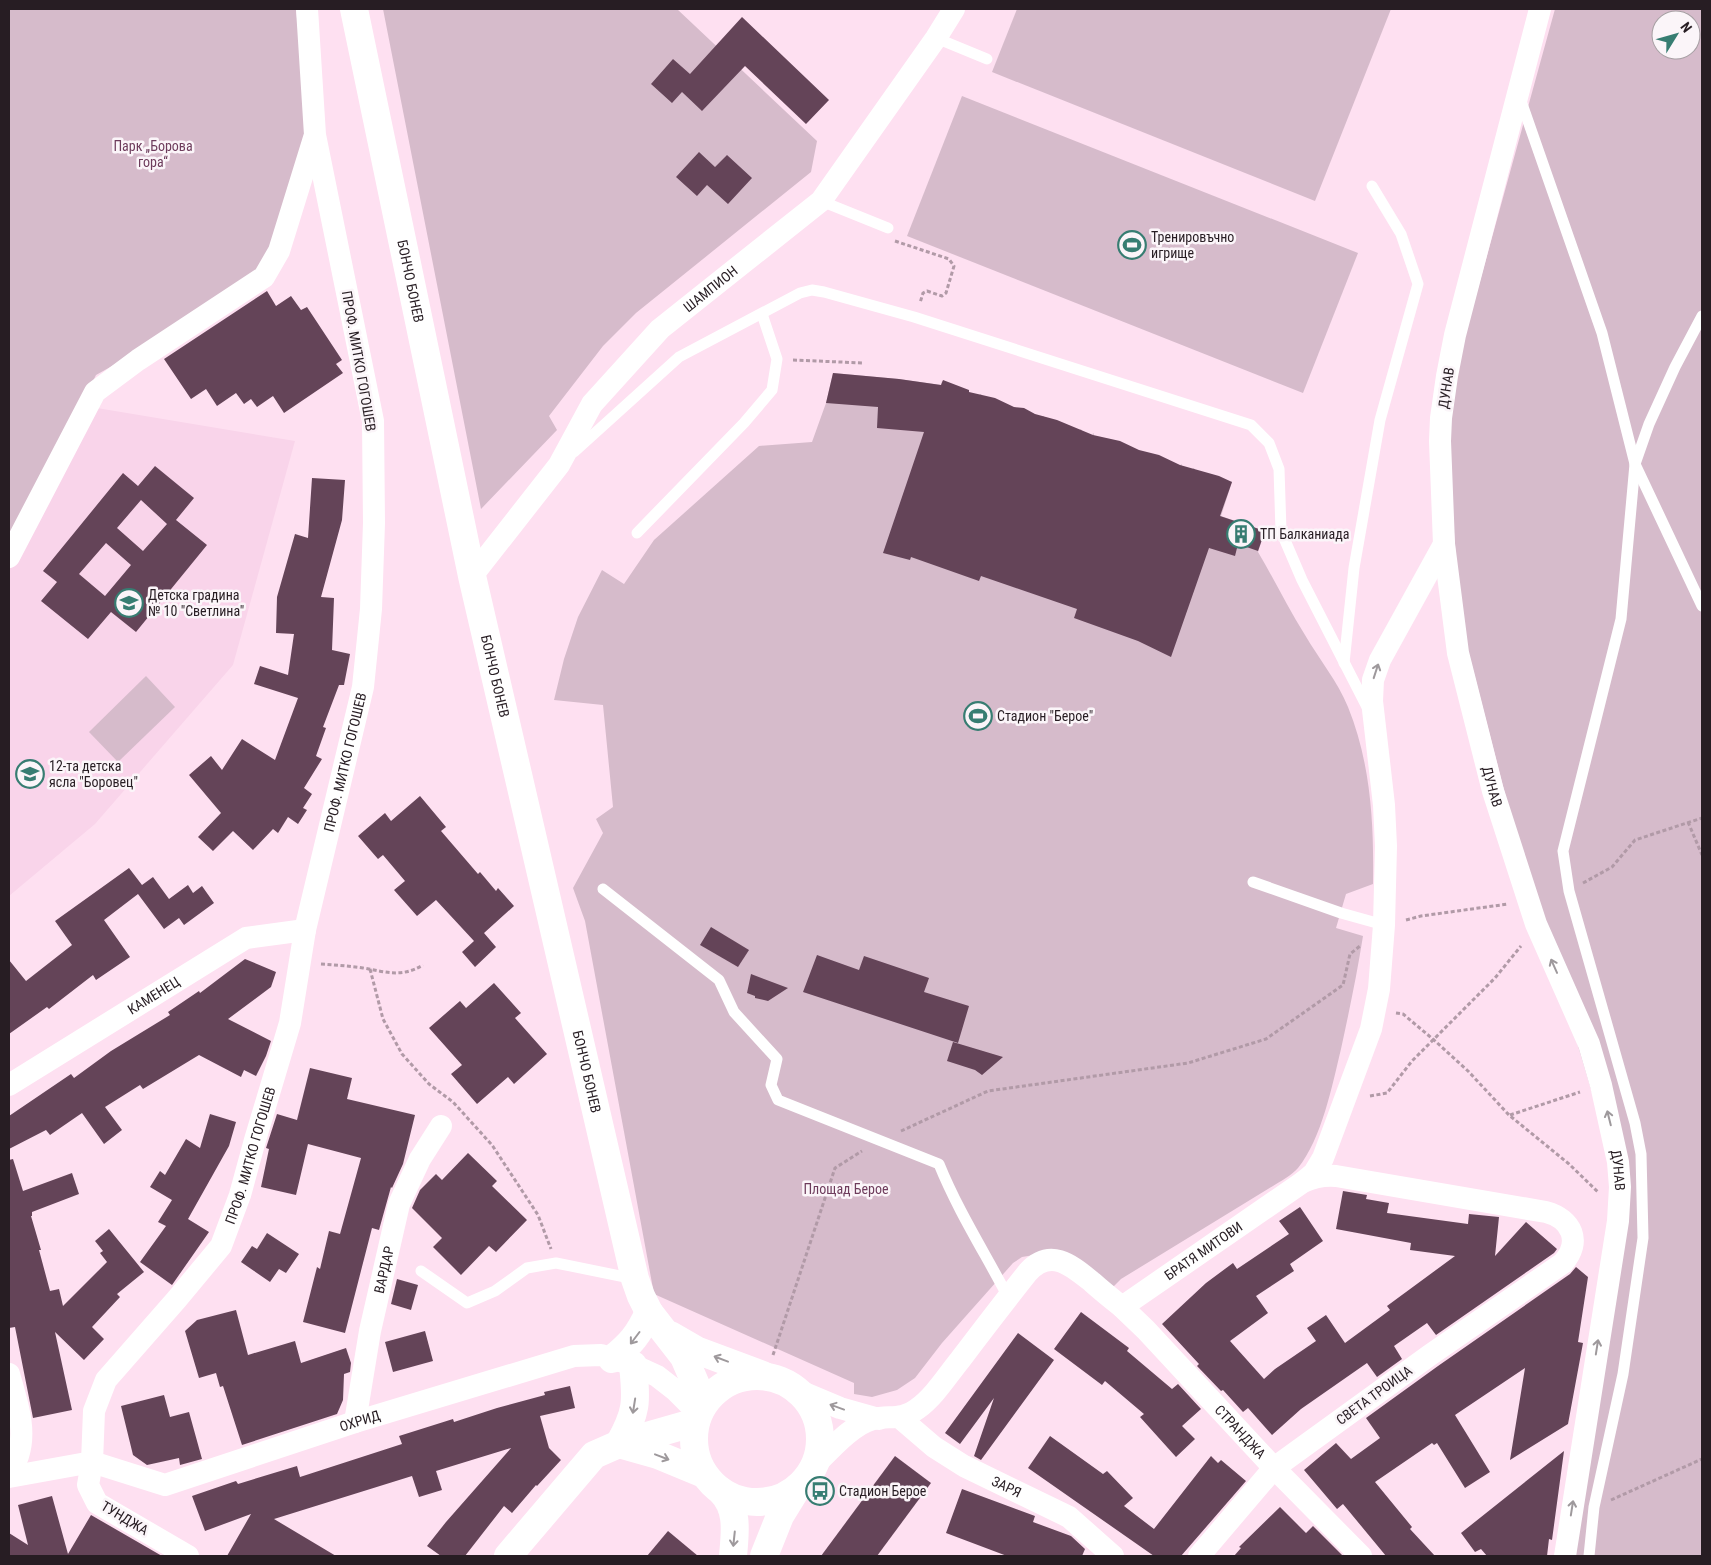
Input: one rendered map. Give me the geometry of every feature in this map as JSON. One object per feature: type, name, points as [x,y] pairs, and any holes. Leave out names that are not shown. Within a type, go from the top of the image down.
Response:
[{"type":"street","name":"ПРОФ. МИТКО ГОГОШЕВ","points":[[92,1462],[94,1411],[106,1380],[221,1246],[240,1195],[290,1023],[305,930],[363,687],[371,609],[374,523],[373,421],[315,135],[307,9]]},
{"type":"street","name":"БОНЧО БОНЕВ","points":[[354,9],[472,576],[636,1279],[641,1296],[649,1312],[684,1357],[696,1385],[699,1414]]},
{"type":"street","name":"ШАМПИОН","points":[[472,576],[559,465],[592,404],[660,329],[821,201],[936,38],[954,9]]},
{"type":"street","name":"ДУНАВ","points":[[1540,9],[1455,335],[1441,418],[1440,441],[1444,544],[1454,633],[1461,666],[1493,791],[1536,924],[1589,1044],[1601,1085],[1618,1162],[1619,1203],[1565,1556]]},
{"type":"street","points":[[9,557],[95,392],[138,360],[264,277],[279,251],[315,135]]},
{"type":"street","points":[[1303,1182],[1314,1173],[1321,1162],[1369,1035],[1376,1011],[1384,926],[1386,864],[1384,805],[1374,720],[1373,685],[1377,668],[1444,544]]},
{"type":"street","name":"КАМЕНЕЦ","points":[[9,1085],[246,938],[305,930]]},
{"type":"street","name":"ВАРДАР","points":[[355,1422],[370,1331],[400,1204],[420,1159],[441,1126]]},
{"type":"street","name":"БРАТЯ МИТОВИ","points":[[1122,1307],[1303,1182],[1319,1176],[1336,1176],[1546,1212],[1557,1216],[1570,1230],[1574,1242],[1571,1253],[1568,1256]]},
{"type":"street","name":"СВЕТА ТРОИЦА","points":[[1199,1556],[1274,1468],[1430,1355],[1559,1266],[1568,1256]]},
{"type":"street","points":[[764,1556],[780,1516],[796,1490],[816,1464],[850,1433],[867,1422],[914,1412],[924,1403],[1034,1267],[1045,1261],[1064,1262],[1122,1307]]},
{"type":"street","name":"СТРАНДЖА","points":[[1122,1307],[1146,1330],[1357,1555]]},
{"type":"street","points":[[619,1444],[629,1426],[635,1409],[636,1392],[623,1362],[629,1345],[641,1329],[649,1312]]},
{"type":"street","name":"БОНЧО БОНЕВ","points":[[666,1333],[696,1350],[766,1376]]},
{"type":"street","name":"ОХРИД","points":[[9,1475],[92,1462],[164,1485],[355,1422],[574,1356],[601,1355],[657,1376],[675,1390],[699,1414]]},
{"type":"street","points":[[9,1374],[19,1410],[22,1435],[18,1456],[9,1475]]},
{"type":"street","points":[[732,1556],[736,1528],[735,1516],[727,1499],[713,1483],[696,1458],[694,1449],[694,1430],[699,1414],[719,1388],[730,1382],[753,1376],[766,1376],[783,1381],[797,1390],[840,1408],[889,1418]]},
{"type":"street","points":[[797,1390],[811,1406],[819,1426],[820,1447],[816,1464]]},
{"type":"street","points":[[508,1556],[585,1463],[594,1455],[699,1414]]},
{"type":"street","name":"ЗАРЯ","points":[[889,1418],[957,1461],[1068,1517],[1113,1556]]},
{"type":"street","points":[[619,1444],[658,1455],[713,1483],[739,1500],[758,1503],[778,1499],[796,1490]]},
{"type":"street","name":"ТУНДЖА","points":[[92,1462],[88,1486],[98,1503],[188,1556]]},
{"type":"lane","points":[[936,38],[987,59]]},
{"type":"lane","points":[[1518,94],[1602,333],[1635,464],[1702,606]]},
{"type":"lane","points":[[1344,664],[1354,568],[1380,420],[1418,284],[1401,234],[1372,186]]},
{"type":"lane","points":[[821,201],[888,228]]},
{"type":"lane","points":[[559,465],[679,358],[800,293],[812,290],[824,292],[914,317],[1251,425],[1268,443],[1279,469],[1281,531],[1302,580],[1374,720]]},
{"type":"lane","points":[[637,534],[744,423],[772,390],[777,359],[762,314]]},
{"type":"lane","points":[[1589,1556],[1594,1507],[1623,1374],[1643,1238],[1642,1166],[1635,1123],[1569,892],[1563,851],[1621,619],[1635,464],[1649,424],[1675,367],[1702,316]]},
{"type":"lane","points":[[1253,882],[1340,913],[1384,926]]},
{"type":"lane","points":[[603,889],[719,980],[734,1012],[777,1058],[771,1085],[778,1100],[939,1164],[961,1212],[986,1254],[1008,1297]]},
{"type":"lane","points":[[422,1271],[468,1303],[495,1291],[527,1268],[556,1263],[636,1279]]},
{"type":"path","points":[[888,228],[889,235],[898,243],[949,259],[954,266],[946,293],[942,296],[927,291],[923,293],[914,317]]},
{"type":"path","points":[[777,359],[862,363]]},
{"type":"path","points":[[1569,892],[1612,867],[1635,840],[1702,818]]},
{"type":"path","points":[[1688,822],[1702,854]]},
{"type":"path","points":[[766,1376],[835,1168],[880,1140],[988,1090],[1188,1063],[1266,1039],[1343,985],[1350,954],[1384,926],[1421,916],[1529,901]]},
{"type":"path","points":[[1345,1100],[1387,1093],[1412,1061],[1495,978],[1536,924]]},
{"type":"path","points":[[300,962],[362,968],[393,974],[412,971],[423,965]]},
{"type":"path","points":[[1376,1011],[1403,1014],[1468,1071],[1509,1115],[1569,1164],[1599,1193]]},
{"type":"path","points":[[1509,1115],[1601,1085]]},
{"type":"path","points":[[1594,1507],[1702,1459]]},
{"type":"shaded area","name":"Детска градина № 10 \"Светлина\"","points":[[79,405],[295,441],[233,665],[95,824],[9,896],[9,541]]},
{"type":"green space","name":"Парк „Борова гора“","points":[[9,9],[296,9],[309,134],[274,251],[249,280],[187,324],[96,375],[9,551]]},
{"type":"green space","points":[[383,9],[677,9],[817,141],[811,172],[636,313],[603,346],[549,416],[557,430],[481,509]]},
{"type":"green space","points":[[1017,9],[1391,9],[1315,201],[992,72]]},
{"type":"green space","points":[[1555,9],[1702,9],[1702,1556],[1574,1556],[1624,1199],[1521,856],[1461,623],[1450,480],[1450,434],[1454,388],[1461,350]]},
{"type":"green space","name":"Тренировъчно игрище","points":[[962,96],[1358,253],[1303,393],[907,236]]},
{"type":"green space","name":"Стадион \"Берое\"","points":[[833,373],[941,385],[942,381],[968,394],[979,398],[980,394],[982,395],[980,398],[1042,420],[1044,416],[1043,420],[1079,432],[1080,429],[1082,430],[1081,433],[1092,437],[1093,433],[1093,437],[1180,467],[1181,464],[1181,468],[1192,472],[1193,468],[1195,469],[1194,472],[1230,484],[1231,481],[1221,516],[1265,531],[1258,552],[1348,707],[1362,750],[1370,794],[1373,839],[1373,884],[1346,894],[1336,928],[1363,936],[1356,979],[1330,1095],[1314,1142],[1298,1168],[1283,1180],[1121,1279],[1108,1292],[1040,1254],[1022,1257],[1013,1263],[942,1343],[915,1378],[897,1390],[872,1397],[854,1394],[854,1383],[654,1294],[585,921],[573,888],[603,833],[596,819],[613,807],[603,705],[554,700],[564,659],[578,617],[602,570],[624,584],[654,540],[759,446],[812,442],[826,403]]},
{"type":"green space","points":[[146,676],[175,707],[118,762],[89,732]]},
{"type":"building","points":[[742,17],[829,100],[806,124],[745,66],[702,111],[682,92],[672,103],[651,84],[673,59],[690,74]]},
{"type":"building","points":[[699,152],[715,167],[727,155],[752,178],[728,204],[707,185],[697,196],[676,177]]},
{"type":"building","points":[[267,291],[276,306],[291,296],[301,310],[307,307],[342,360],[336,364],[343,373],[284,413],[273,396],[257,407],[251,399],[244,404],[236,393],[217,406],[206,389],[191,399],[164,359]]},
{"type":"building","points":[[833,373],[941,385],[943,380],[969,390],[969,392],[995,398],[1014,407],[1024,408],[1035,414],[1057,420],[1093,435],[1120,441],[1180,465],[1219,476],[1232,482],[1220,516],[1265,531],[1258,551],[1238,544],[1235,556],[1209,548],[1171,657],[1138,641],[1074,618],[1077,609],[981,576],[979,581],[911,557],[910,560],[883,553],[924,432],[877,428],[878,407],[826,403]]},
{"type":"building","points":[[155,466],[194,498],[176,520],[207,545],[136,632],[111,612],[88,639],[41,601],[57,582],[43,571],[123,473],[138,486]],"holes":[[[141,500],[167,524],[143,551],[117,528]],[[106,543],[131,565],[105,596],[79,574]]]},
{"type":"building","points":[[312,478],[345,480],[342,520],[321,597],[334,598],[332,650],[350,654],[344,685],[339,685],[323,727],[326,728],[316,756],[322,759],[304,788],[312,794],[303,808],[307,810],[298,824],[288,817],[278,833],[273,829],[253,850],[233,831],[213,851],[198,837],[221,813],[189,775],[211,756],[222,770],[242,739],[275,760],[298,698],[254,684],[260,666],[288,675],[294,634],[276,633],[277,597],[295,534],[308,538]]},
{"type":"building","points":[[420,796],[446,827],[441,831],[478,874],[480,872],[496,891],[498,888],[514,906],[484,933],[496,947],[475,967],[462,952],[474,941],[436,900],[417,916],[394,890],[405,881],[383,855],[378,859],[358,836],[385,813],[391,821]]},
{"type":"building","points":[[129,868],[142,885],[153,877],[169,899],[188,885],[193,893],[202,886],[214,903],[184,925],[179,918],[164,929],[138,894],[104,920],[130,957],[96,980],[93,975],[49,1009],[47,1007],[9,1034],[9,960],[26,981],[72,945],[55,921]]},
{"type":"building","points":[[711,927],[749,950],[738,967],[700,945]]},
{"type":"building","points":[[817,955],[859,970],[864,956],[929,978],[924,992],[969,1006],[958,1043],[803,992]]},
{"type":"building","points":[[245,959],[276,972],[271,987],[228,1019],[271,1041],[256,1076],[244,1070],[241,1077],[199,1055],[143,1089],[140,1085],[105,1107],[122,1130],[104,1144],[82,1113],[50,1135],[46,1130],[9,1149],[9,1116],[71,1074],[74,1078],[111,1051],[170,1015],[168,1012],[199,991],[200,993]]},
{"type":"building","points":[[751,974],[788,988],[768,1001],[755,998],[755,996],[747,993]]},
{"type":"building","points":[[494,983],[521,1013],[515,1018],[547,1054],[514,1084],[508,1077],[477,1104],[451,1074],[462,1065],[429,1028],[460,1001],[466,1008]]},
{"type":"building","points":[[953,1042],[1003,1057],[982,1075],[975,1070],[947,1061]]},
{"type":"building","points":[[310,1068],[352,1078],[347,1099],[415,1115],[403,1164],[391,1187],[379,1230],[372,1228],[345,1333],[303,1322],[317,1267],[320,1269],[329,1231],[340,1234],[361,1158],[308,1144],[296,1195],[261,1187],[269,1149],[266,1148],[277,1114],[297,1120]]},
{"type":"building","points":[[210,1114],[236,1122],[229,1146],[188,1219],[209,1232],[172,1285],[140,1262],[166,1226],[158,1222],[172,1200],[150,1187],[160,1171],[165,1175],[186,1139],[200,1148]]},
{"type":"building","points":[[468,1153],[497,1181],[492,1186],[527,1220],[496,1252],[489,1246],[461,1275],[433,1247],[442,1238],[412,1208],[420,1190],[436,1174],[442,1180]]},
{"type":"building","points":[[13,1159],[23,1191],[72,1173],[79,1194],[32,1212],[31,1216],[50,1291],[59,1289],[63,1306],[107,1262],[100,1253],[103,1251],[95,1241],[109,1229],[144,1272],[117,1294],[120,1297],[92,1327],[104,1339],[84,1360],[55,1332],[72,1410],[33,1418],[15,1327],[9,1328],[9,1160]]},
{"type":"building","points":[[1343,1191],[1367,1195],[1366,1199],[1389,1203],[1387,1213],[1468,1224],[1469,1214],[1499,1217],[1495,1256],[1526,1222],[1557,1249],[1554,1253],[1436,1335],[1427,1323],[1394,1346],[1402,1359],[1377,1377],[1367,1363],[1301,1409],[1272,1435],[1248,1408],[1243,1412],[1223,1390],[1221,1391],[1162,1324],[1206,1283],[1233,1263],[1237,1269],[1289,1234],[1279,1221],[1300,1207],[1323,1241],[1290,1264],[1294,1271],[1256,1296],[1268,1313],[1230,1341],[1264,1379],[1275,1369],[1316,1341],[1307,1328],[1326,1315],[1345,1343],[1390,1310],[1387,1306],[1455,1256],[1410,1250],[1411,1243],[1336,1229]]},
{"type":"building","points":[[267,1233],[299,1254],[286,1273],[279,1269],[270,1282],[241,1262],[252,1246],[257,1249]]},
{"type":"building","points":[[1576,1267],[1588,1277],[1578,1342],[1583,1343],[1568,1424],[1510,1460],[1525,1368],[1455,1415],[1490,1472],[1465,1488],[1437,1443],[1434,1445],[1432,1443],[1375,1482],[1412,1527],[1410,1529],[1435,1556],[1386,1556],[1343,1504],[1337,1509],[1304,1470],[1336,1443],[1351,1459],[1380,1438],[1366,1418],[1570,1274]]},
{"type":"building","points":[[397,1279],[418,1285],[411,1310],[391,1304]]},
{"type":"building","points":[[236,1310],[248,1355],[295,1341],[301,1363],[346,1348],[351,1363],[350,1372],[344,1374],[343,1400],[337,1414],[242,1445],[223,1386],[220,1387],[216,1373],[199,1378],[185,1331],[197,1320]]},
{"type":"building","points":[[1081,1312],[1129,1348],[1127,1351],[1172,1389],[1178,1384],[1201,1409],[1182,1426],[1195,1439],[1176,1457],[1140,1417],[1144,1414],[1105,1381],[1102,1385],[1054,1349]]},
{"type":"building","points":[[425,1331],[433,1361],[393,1372],[385,1342]]},
{"type":"building","points":[[1018,1333],[1054,1360],[981,1460],[974,1456],[994,1398],[960,1444],[945,1433]]},
{"type":"building","points":[[570,1386],[575,1408],[540,1416],[549,1448],[561,1460],[512,1513],[504,1506],[465,1556],[441,1556],[427,1546],[511,1448],[436,1471],[442,1490],[419,1497],[412,1476],[274,1519],[336,1556],[227,1556],[251,1514],[205,1531],[192,1496],[236,1481],[238,1484],[297,1466],[300,1477],[402,1444],[399,1436],[453,1419],[454,1422],[545,1395],[544,1392]]},
{"type":"building","points":[[164,1395],[170,1417],[189,1412],[202,1459],[180,1465],[179,1458],[147,1465],[133,1455],[121,1406]]},
{"type":"building","points":[[1050,1436],[1103,1474],[1107,1471],[1133,1498],[1124,1506],[1154,1529],[1211,1456],[1218,1463],[1221,1460],[1246,1481],[1181,1556],[1154,1556],[1028,1468]]},
{"type":"building","points":[[1564,1451],[1552,1540],[1549,1539],[1547,1556],[1487,1556],[1481,1549],[1475,1552],[1461,1533]]},
{"type":"building","points":[[895,1456],[931,1483],[877,1556],[821,1556]]},
{"type":"building","points":[[962,1489],[1035,1516],[1033,1522],[1071,1536],[1085,1549],[1082,1556],[1007,1556],[946,1533]]},
{"type":"building","points":[[52,1496],[68,1554],[91,1515],[162,1556],[9,1556],[9,1533],[28,1545],[18,1505]]},
{"type":"building","points":[[1280,1507],[1306,1533],[1313,1526],[1343,1556],[1234,1556],[1241,1548],[1239,1547]]},
{"type":"building","points":[[668,1531],[698,1556],[647,1556]]},
{"type":"place","name":"Тренировъчно игрище","points":[[1132,245]]},
{"type":"place","name":"ТП Балканиада","points":[[1241,534]]},
{"type":"place","name":"Детска градина № 10 \"Светлина\"","points":[[129,603]]},
{"type":"place","name":"Стадион \"Берое\"","points":[[978,716]]},
{"type":"place","name":"12-та детска ясла \"Боровец\"","points":[[30,774]]},
{"type":"place","name":"Стадион Берое","points":[[820,1491]]},
{"type":"park label","name":"Площад Берое","points":[[846,1189]]}]
